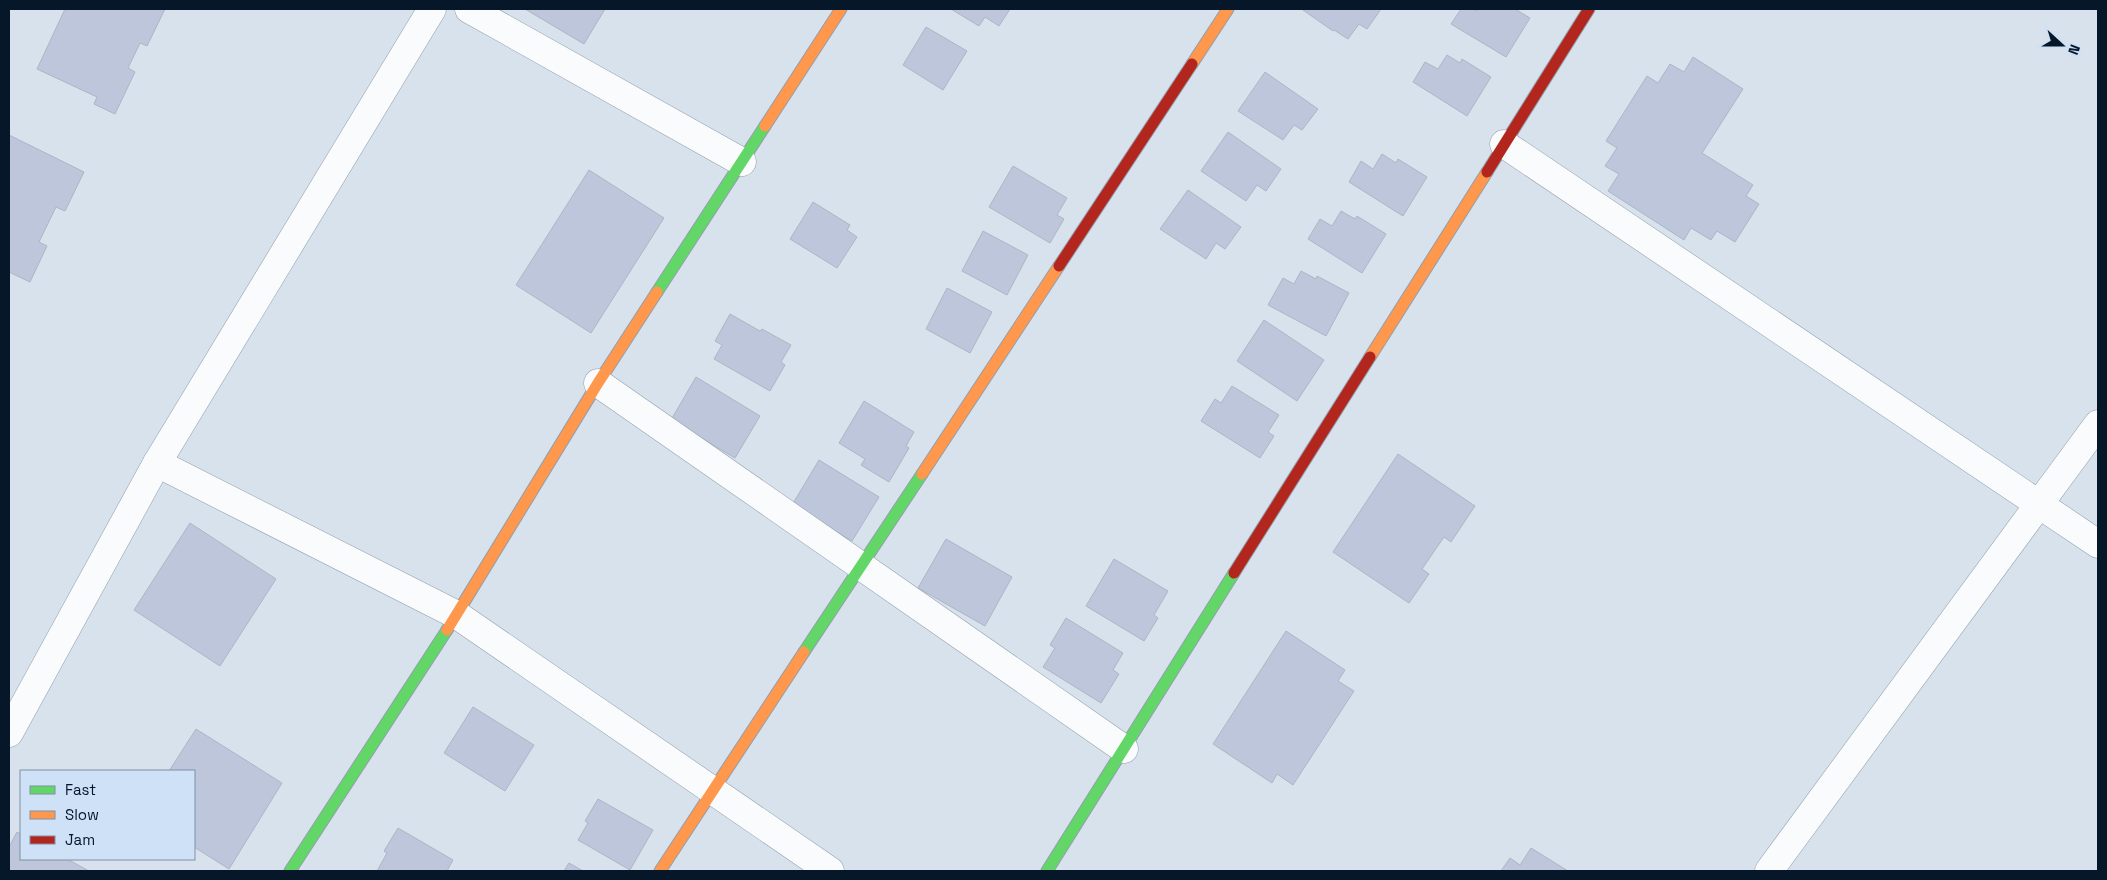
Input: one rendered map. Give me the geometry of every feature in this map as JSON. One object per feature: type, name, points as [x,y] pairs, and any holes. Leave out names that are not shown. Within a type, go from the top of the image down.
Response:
[{"type":"street","points":[[9,733],[157,463],[432,9]]},
{"type":"street","points":[[469,9],[742,162]]},
{"type":"street","points":[[290,871],[457,615],[598,382],[841,9]]},
{"type":"street","points":[[660,871],[1227,9]]},
{"type":"street","points":[[1047,871],[1590,9]]},
{"type":"street","points":[[1504,144],[2098,544]]},
{"type":"street","points":[[598,382],[860,567],[1124,749]]},
{"type":"street","points":[[1769,871],[2098,424]]},
{"type":"street","points":[[157,463],[457,615],[830,871]]},
{"type":"building","points":[[65,9],[165,9],[147,46],[140,43],[128,68],[135,72],[115,114],[94,104],[97,97],[37,69]]},
{"type":"building","points":[[525,9],[605,9],[584,44]]},
{"type":"building","points":[[951,9],[1010,9],[999,26],[985,17],[979,26]]},
{"type":"building","points":[[1304,9],[1381,9],[1367,29],[1359,24],[1348,39],[1333,31]]},
{"type":"building","points":[[1461,9],[1473,9],[1476,11],[1477,9],[1515,9],[1530,18],[1506,57],[1451,24]]},
{"type":"building","points":[[926,27],[967,51],[943,90],[903,65]]},
{"type":"building","points":[[1447,55],[1460,63],[1462,59],[1491,77],[1467,116],[1413,82],[1425,62],[1438,69]]},
{"type":"building","points":[[1693,57],[1743,89],[1702,153],[1753,185],[1746,196],[1759,204],[1735,242],[1717,231],[1711,240],[1691,228],[1684,240],[1608,191],[1619,174],[1605,166],[1617,148],[1606,141],[1647,76],[1658,83],[1670,64],[1684,72]]},
{"type":"building","points":[[1265,72],[1318,109],[1302,130],[1294,125],[1283,140],[1238,111]]},
{"type":"building","points":[[1228,132],[1281,169],[1266,191],[1257,185],[1246,201],[1201,171]]},
{"type":"building","points":[[9,135],[84,172],[65,211],[56,207],[39,242],[47,246],[30,282],[9,272]]},
{"type":"building","points":[[1382,154],[1396,163],[1398,159],[1427,177],[1403,216],[1349,182],[1361,161],[1373,169]]},
{"type":"building","points":[[1013,166],[1067,198],[1057,215],[1064,219],[1050,243],[989,207]]},
{"type":"building","points":[[589,170],[664,218],[591,333],[516,285]]},
{"type":"building","points":[[1188,190],[1241,227],[1225,249],[1216,243],[1206,259],[1160,229]]},
{"type":"building","points":[[813,202],[850,225],[847,230],[857,237],[837,268],[790,239]]},
{"type":"building","points":[[1341,211],[1355,219],[1357,216],[1386,234],[1362,273],[1308,239],[1320,219],[1332,226]]},
{"type":"building","points":[[983,231],[1028,255],[1007,295],[962,271]]},
{"type":"building","points":[[1301,271],[1316,279],[1317,276],[1349,293],[1326,336],[1268,305],[1283,278],[1294,284]]},
{"type":"building","points":[[947,288],[992,312],[970,353],[926,329]]},
{"type":"building","points":[[730,314],[760,331],[762,329],[791,345],[781,362],[785,365],[770,391],[714,359],[722,345],[715,341]]},
{"type":"building","points":[[1264,320],[1324,360],[1297,401],[1237,361]]},
{"type":"building","points":[[696,377],[760,416],[735,458],[671,420]]},
{"type":"building","points":[[1232,386],[1279,415],[1268,432],[1274,436],[1260,458],[1201,421],[1215,399],[1221,403]]},
{"type":"building","points":[[864,401],[914,432],[906,446],[909,448],[889,482],[861,465],[865,459],[839,443]]},
{"type":"building","points":[[1398,454],[1475,506],[1451,542],[1444,537],[1422,569],[1429,574],[1409,603],[1333,552]]},
{"type":"building","points":[[819,460],[879,497],[852,541],[792,505]]},
{"type":"building","points":[[190,523],[276,579],[220,666],[134,610]]},
{"type":"building","points":[[946,539],[1012,577],[985,626],[918,588]]},
{"type":"building","points":[[1114,559],[1168,591],[1154,615],[1158,618],[1144,641],[1086,606]]},
{"type":"building","points":[[1066,618],[1123,653],[1113,670],[1119,674],[1101,703],[1043,667],[1055,648],[1050,645]]},
{"type":"building","points":[[1286,631],[1345,670],[1338,681],[1354,691],[1293,785],[1277,774],[1272,783],[1213,744]]},
{"type":"building","points":[[473,707],[534,745],[505,791],[444,753]]},
{"type":"building","points":[[196,729],[282,783],[229,869],[195,848],[195,770],[170,770]]},
{"type":"building","points":[[598,799],[653,830],[630,870],[578,840],[588,823],[585,821]]},
{"type":"building","points":[[398,828],[453,860],[447,871],[377,871],[387,853],[384,851]]},
{"type":"building","points":[[17,832],[20,834],[20,860],[69,860],[89,871],[9,871],[9,847]]},
{"type":"building","points":[[1531,848],[1568,871],[1501,871],[1510,858],[1520,865]]},
{"type":"building","points":[[569,863],[583,871],[564,871]]},
{"type":"traffic: fast","points":[[657,292],[765,126]]},
{"type":"traffic: fast","points":[[804,652],[922,474]]},
{"type":"traffic: fast","points":[[1047,871],[1234,573]]},
{"type":"traffic: fast","points":[[290,871],[447,630]]},
{"type":"traffic: slow","points":[[765,126],[841,9]]},
{"type":"traffic: slow","points":[[1192,64],[1228,9]]},
{"type":"traffic: slow","points":[[1370,357],[1487,172]]},
{"type":"traffic: slow","points":[[922,474],[1059,266]]},
{"type":"traffic: slow","points":[[447,630],[598,383],[657,292]]},
{"type":"traffic: slow","points":[[660,871],[804,652]]},
{"type":"traffic: jam","points":[[1487,172],[1589,9]]},
{"type":"traffic: jam","points":[[1059,266],[1192,64]]},
{"type":"traffic: jam","points":[[1234,573],[1370,357]]}]
